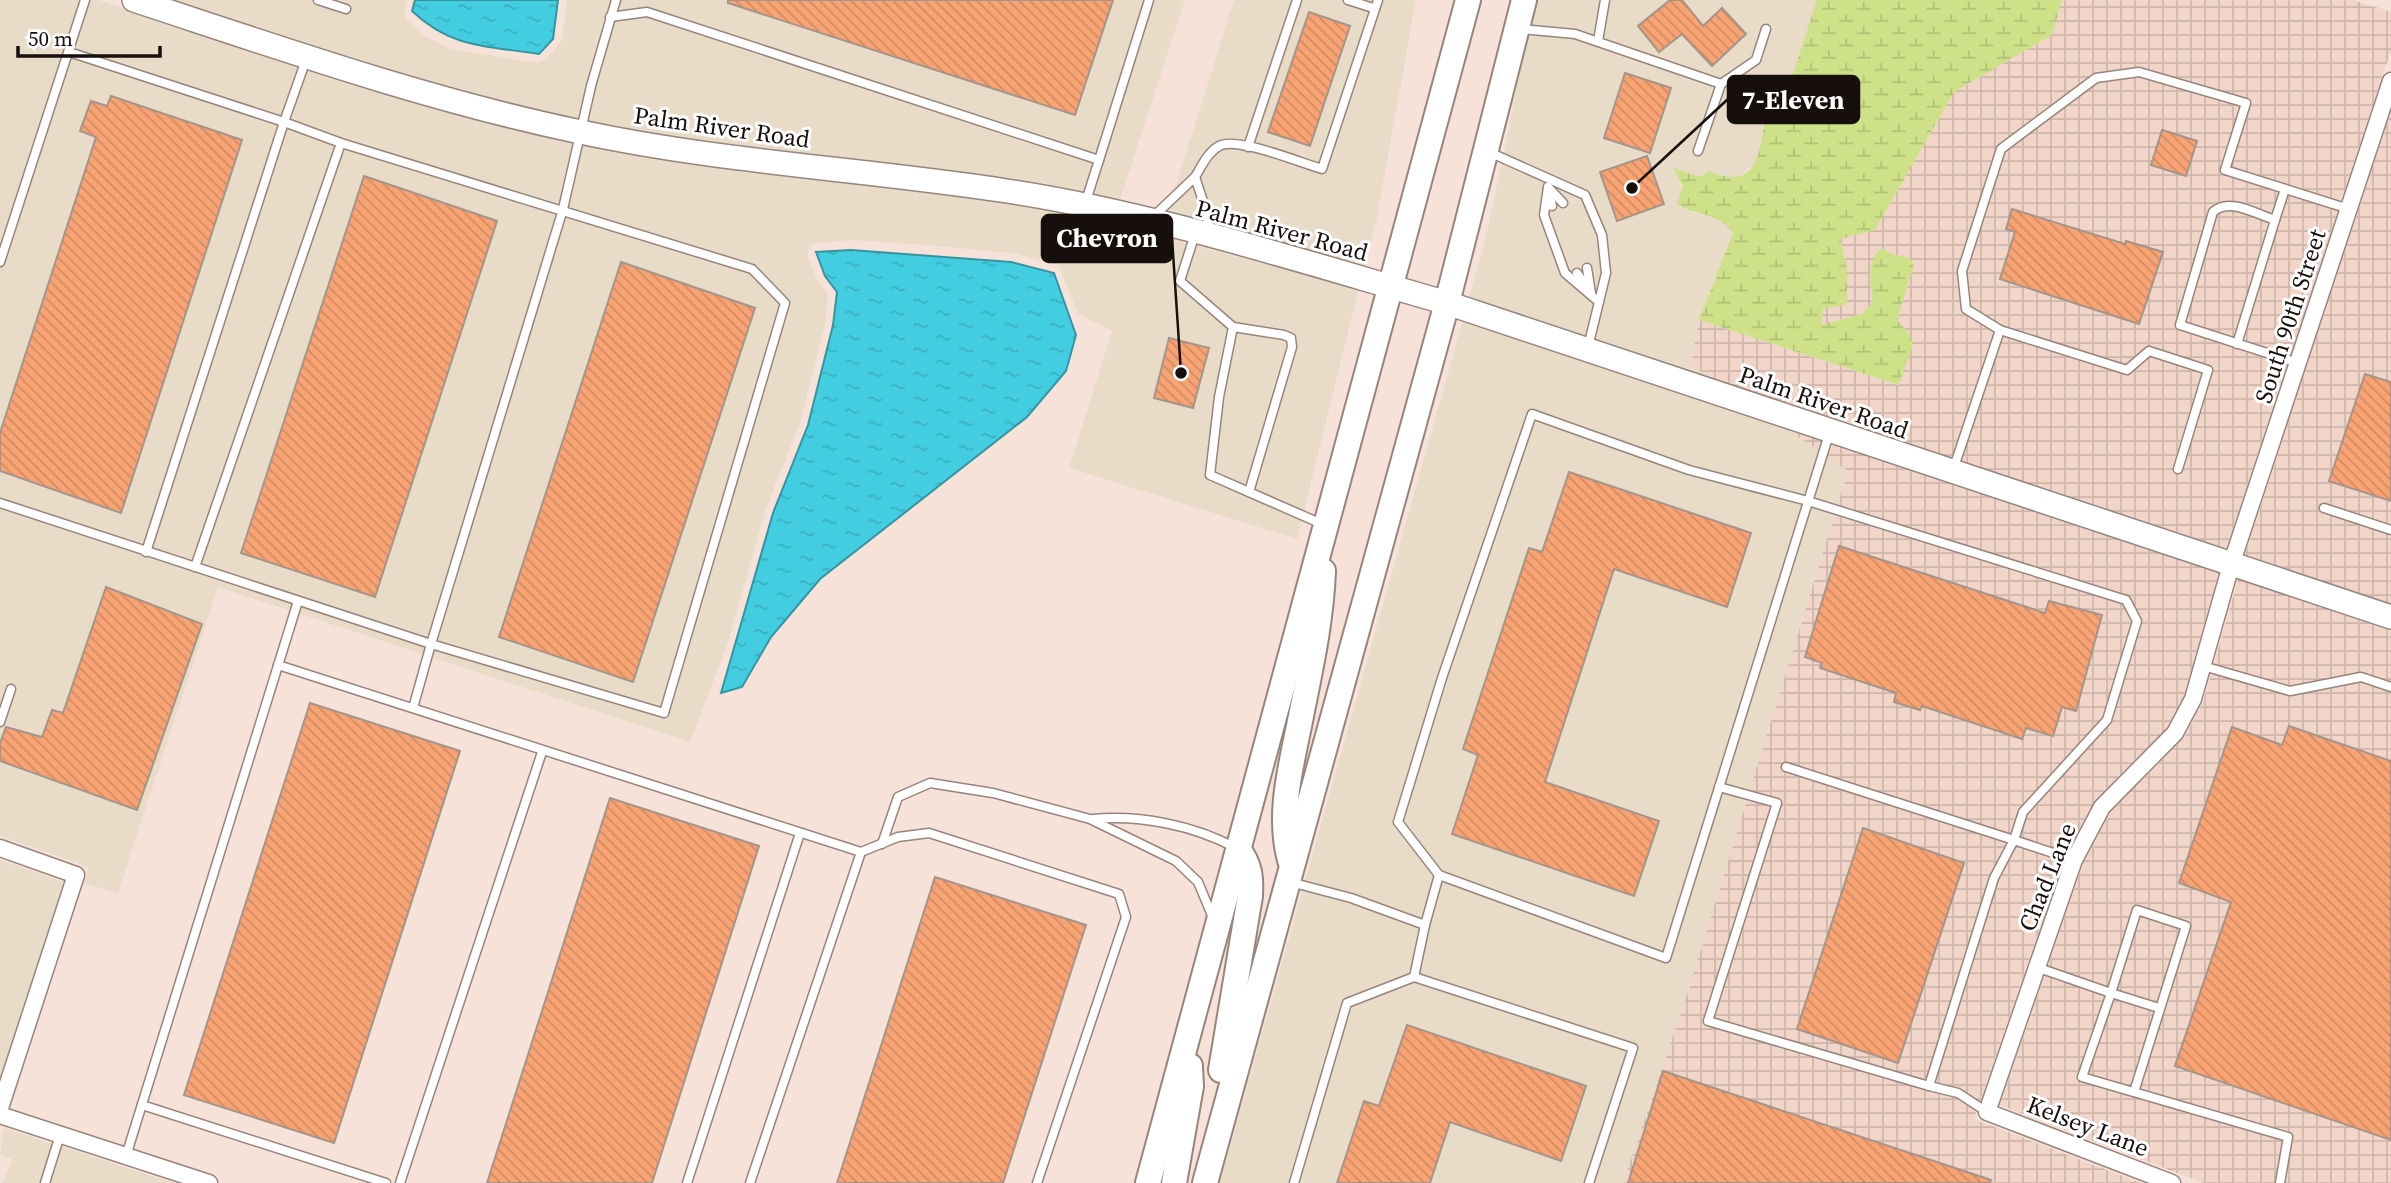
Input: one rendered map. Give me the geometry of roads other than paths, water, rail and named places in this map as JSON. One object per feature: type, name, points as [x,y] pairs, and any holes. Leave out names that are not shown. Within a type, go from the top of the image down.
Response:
[{"type":"main road","points":[[1148,1183],[1468,0]]},
{"type":"main road","points":[[1204,1183],[1447,303],[1524,0]]},
{"type":"main road","points":[[1290,874],[1285,825],[1288,782],[1321,612],[1325,525]]},
{"type":"main road","points":[[1204,1183],[1250,896],[1251,874],[1247,861],[1238,849]]},
{"type":"main road","points":[[1174,1183],[1191,1086],[1189,1031]]},
{"type":"street","name":"Palm River Road","points":[[134,0],[409,90],[581,132],[677,148],[1007,191],[1084,206],[1202,235],[1447,303],[2391,617]]},
{"type":"street","name":"South 90th Street","points":[[2231,565],[2391,81]]},
{"type":"street","name":"Chad Lane","points":[[1987,1112],[2074,860],[2102,807],[2175,733],[2193,699],[2231,565]]},
{"type":"street","points":[[0,848],[76,875],[0,1108]]},
{"type":"street","name":"Kelsey Lane","points":[[1987,1112],[2172,1183]]},
{"type":"street","points":[[0,1115],[209,1183]]},
{"type":"lane","points":[[0,262],[86,0]]},
{"type":"lane","points":[[318,0],[346,9]]},
{"type":"lane","points":[[413,708],[564,209],[616,0]]},
{"type":"lane","points":[[1084,206],[1149,0]]},
{"type":"lane","points":[[1248,147],[1297,0]]},
{"type":"lane","points":[[1149,221],[1195,177],[1209,154],[1221,144],[1248,147],[1322,169],[1376,4],[1349,0]]},
{"type":"lane","points":[[1598,41],[1605,0]]},
{"type":"lane","points":[[610,17],[647,12],[1099,160]]},
{"type":"lane","points":[[1518,29],[1575,34],[1721,83]]},
{"type":"lane","points":[[1698,151],[1721,83],[1756,60],[1766,29]]},
{"type":"lane","points":[[0,503],[431,644],[664,713],[785,303],[752,269],[564,209],[341,143],[69,52]]},
{"type":"lane","points":[[146,551],[307,57]]},
{"type":"lane","points":[[2178,470],[2208,370],[2149,351],[2127,370],[2000,330],[1966,309],[1962,271],[2001,149],[2096,78],[2139,72],[2246,103],[2225,170],[2349,209]]},
{"type":"lane","points":[[195,567],[341,143]]},
{"type":"lane","points":[[1487,152],[1548,176],[1585,195],[1602,235],[1606,273],[1587,350]]},
{"type":"lane","points":[[1548,176],[1544,215],[1565,273],[1572,282],[1591,293]]},
{"type":"lane","points":[[1195,177],[1207,213],[1202,235],[1180,281],[1233,327],[1291,338],[1292,347],[1249,492]]},
{"type":"lane","points":[[1548,187],[1563,203]]},
{"type":"lane","points":[[1548,187],[1552,206]]},
{"type":"lane","points":[[2237,344],[2285,189]]},
{"type":"lane","points":[[2274,220],[2230,205],[2220,205],[2213,212],[2180,325],[2298,363]]},
{"type":"lane","points":[[1587,268],[1591,293]]},
{"type":"lane","points":[[1577,273],[1599,302]]},
{"type":"lane","points":[[1233,327],[1219,397],[1210,475],[1325,525]]},
{"type":"lane","points":[[1952,472],[2000,330]]},
{"type":"lane","points":[[1830,431],[1808,501],[1718,787],[1666,958],[1439,875],[1398,822],[1442,678],[1532,414],[1689,470],[1808,501],[2126,600],[2137,621],[2107,720],[2023,812],[2014,840],[1994,878],[1929,1086]]},
{"type":"lane","points":[[2324,508],[2391,530]]},
{"type":"lane","points":[[126,1156],[298,601]]},
{"type":"lane","points":[[278,665],[861,852],[898,837],[929,833],[1119,894],[1126,917],[1037,1183]]},
{"type":"lane","points":[[2203,666],[2290,691],[2361,677],[2391,687]]},
{"type":"lane","points":[[0,722],[11,689]]},
{"type":"lane","points":[[400,1183],[542,751]]},
{"type":"lane","points":[[1786,767],[2074,860]]},
{"type":"lane","points":[[882,844],[898,797],[930,783],[993,793],[1090,819],[1176,861],[1198,883],[1216,927]]},
{"type":"lane","points":[[1718,787],[1777,803],[1708,1021],[1958,1093],[1987,1112]]},
{"type":"lane","points":[[1090,819],[1128,816],[1214,836],[1238,849]]},
{"type":"lane","points":[[687,1183],[800,833]]},
{"type":"lane","points":[[750,1183],[861,852]]},
{"type":"lane","points":[[1290,874],[1425,925]]},
{"type":"lane","points":[[1414,977],[1439,875]]},
{"type":"lane","points":[[2134,1092],[2186,926],[2137,910],[2082,1077],[2288,1137],[2280,1183]]},
{"type":"lane","points":[[2036,967],[2159,1008]]},
{"type":"lane","points":[[1294,1183],[1347,1003],[1414,977],[1633,1048],[1589,1183]]},
{"type":"lane","points":[[142,1105],[386,1183]]},
{"type":"lane","points":[[45,1183],[61,1135]]},
{"type":"water","points":[[415,0],[558,0],[553,39],[539,54],[471,44],[442,33],[427,23],[412,11]]},
{"type":"water","points":[[851,250],[1011,262],[1054,273],[1076,335],[1066,371],[1027,417],[820,579],[771,637],[742,687],[721,693],[773,513],[808,425],[833,325],[837,292],[825,276],[816,252]]},
{"type":"place","name":"7-Eleven","points":[[1632,188]]},
{"type":"place","name":"Chevron","points":[[1181,373]]}]
